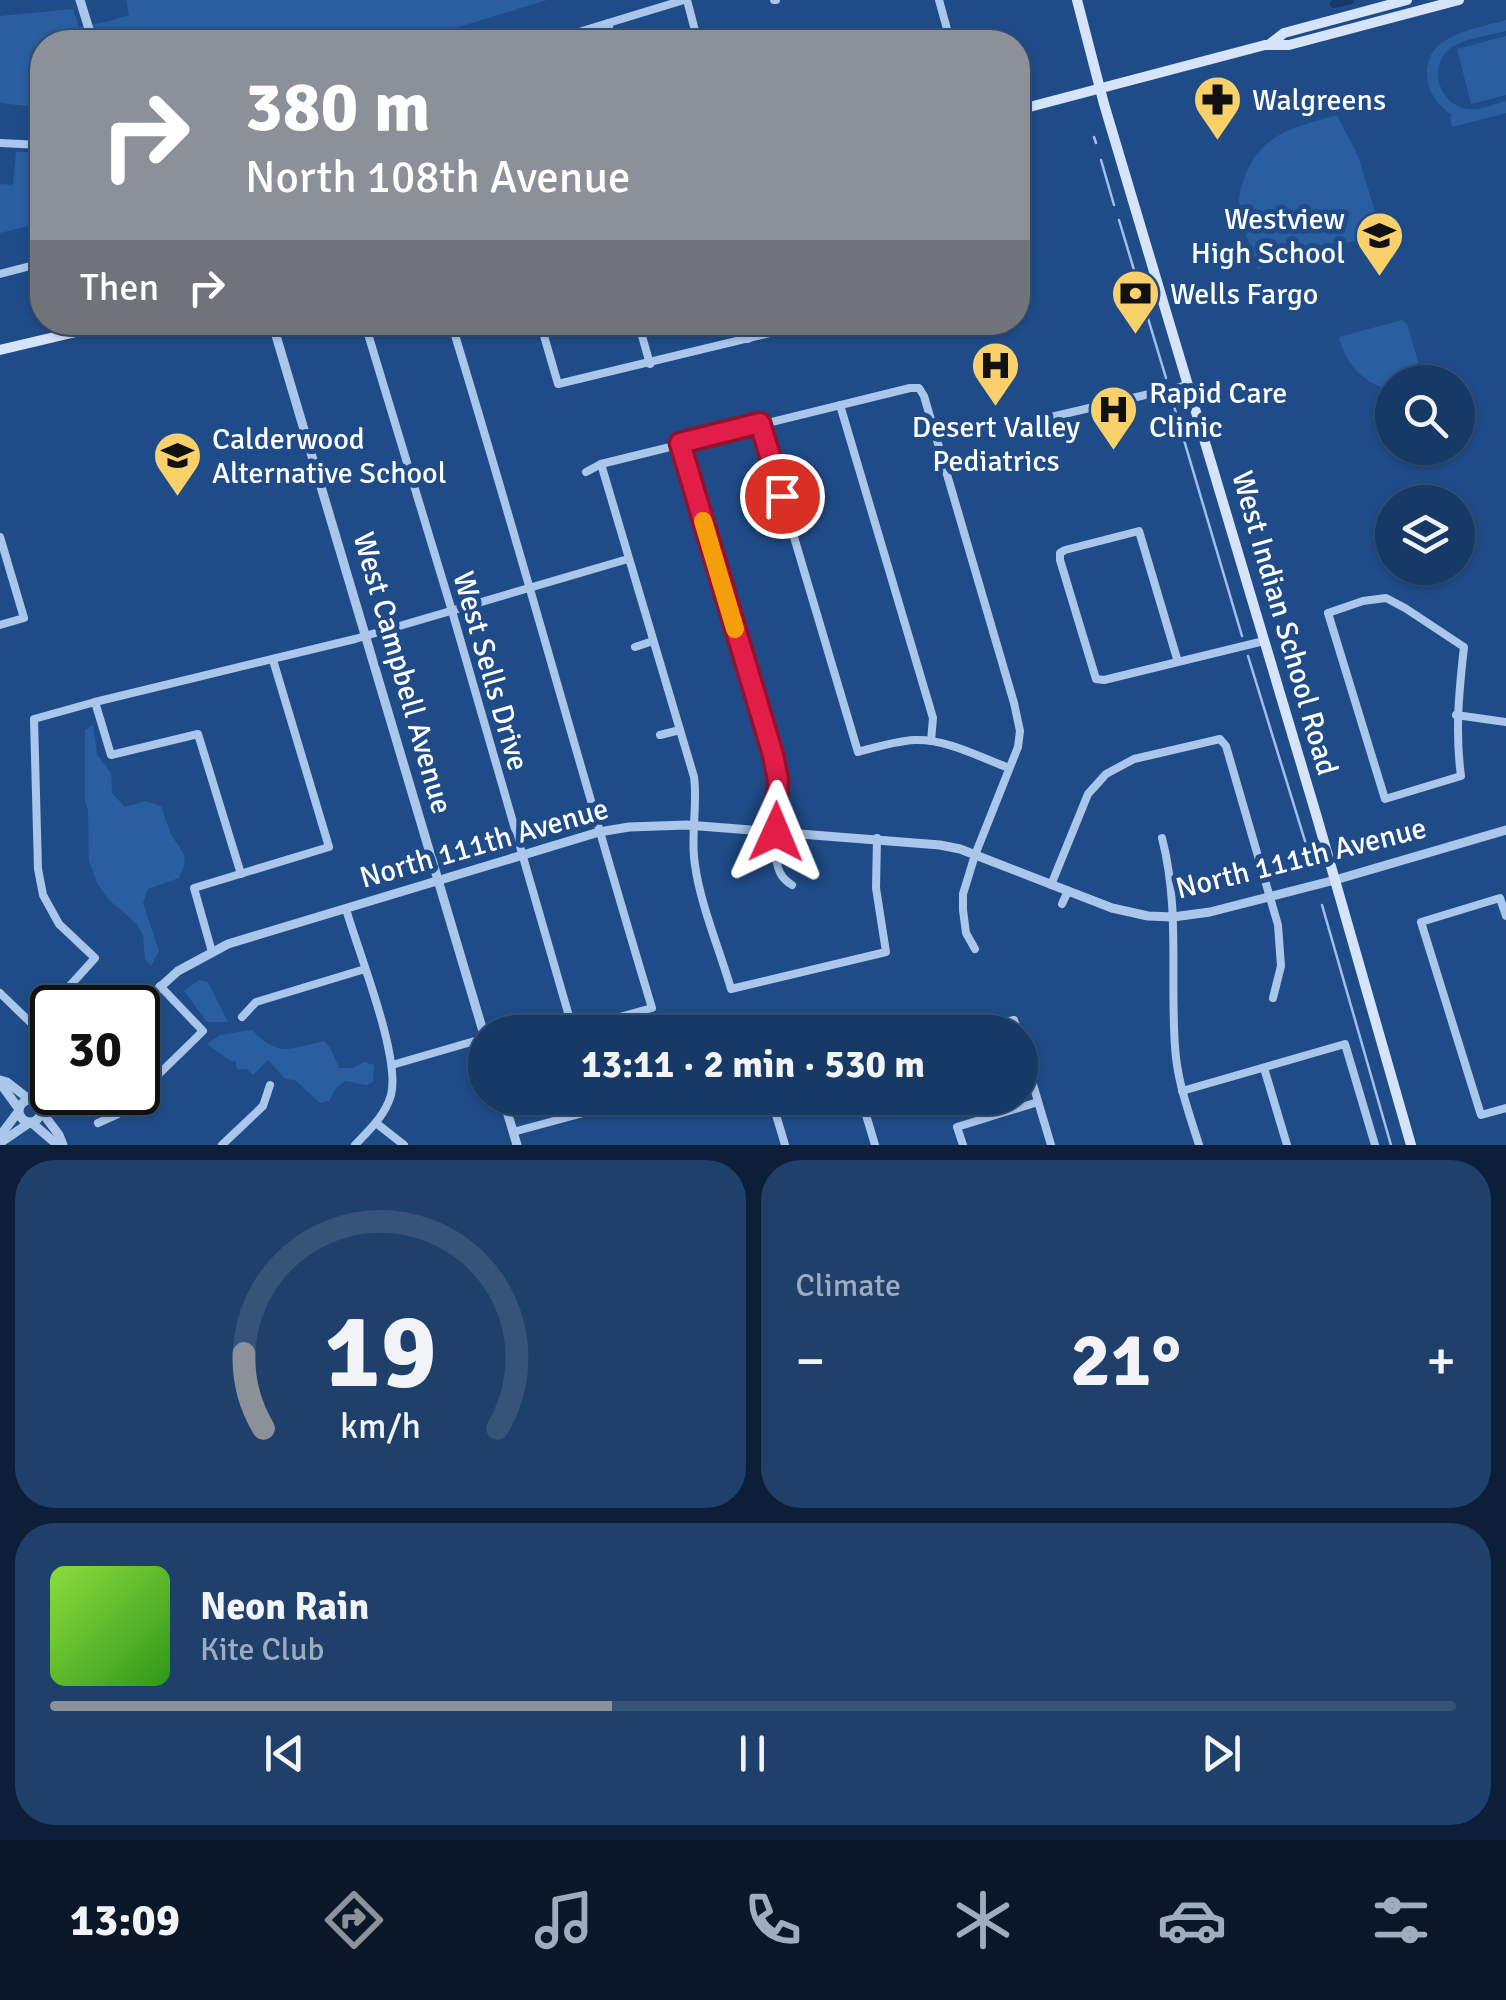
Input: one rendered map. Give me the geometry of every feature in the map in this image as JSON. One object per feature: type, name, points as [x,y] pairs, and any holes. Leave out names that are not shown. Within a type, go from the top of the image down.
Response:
[{"type":"main road","name":"West Indian School Road","points":[[1077,0],[1100,90],[1411,1145]]},
{"type":"main road","points":[[1270,44],[1284,33],[1408,0]]},
{"type":"main road","points":[[1030,107],[1458,0]]},
{"type":"main road","points":[[0,350],[63,335]]},
{"type":"street","points":[[80,0],[90,30]]},
{"type":"street","points":[[585,30],[686,0],[695,30]]},
{"type":"street","points":[[939,0],[946,30]]},
{"type":"street","points":[[608,23],[609,30]]},
{"type":"street","points":[[0,143],[30,144]]},
{"type":"street","points":[[0,274],[30,266]]},
{"type":"street","name":"West Campbell Avenue","points":[[276,335],[478,1015]]},
{"type":"street","name":"West Sells Drive","points":[[372,335],[568,1015]]},
{"type":"street","points":[[455,335],[652,1008],[627,1015]]},
{"type":"street","points":[[544,335],[558,384],[764,335]]},
{"type":"street","points":[[642,335],[650,364]]},
{"type":"street","points":[[747,335],[748,339]]},
{"type":"street","points":[[1034,421],[1188,385]]},
{"type":"street","points":[[586,472],[600,464],[680,443],[920,388],[1020,731],[1018,748],[966,882],[962,910],[966,934],[975,949]]},
{"type":"street","points":[[840,405],[932,718],[930,741]]},
{"type":"street","points":[[760,423],[858,752],[910,740],[930,741],[1009,768]]},
{"type":"street","points":[[680,443],[773,755],[778,780],[778,869],[792,885]]},
{"type":"street","points":[[600,464],[694,777],[695,870],[731,989],[886,952],[876,888],[877,838]]},
{"type":"street","points":[[1178,662],[1139,531],[1060,553],[1096,679],[1104,680],[1178,662],[1264,641]]},
{"type":"street","points":[[0,537],[24,618],[0,625]]},
{"type":"street","points":[[0,992],[31,1023],[95,958],[59,924],[43,895],[38,870],[34,719],[367,636],[628,560]]},
{"type":"street","points":[[1386,598],[1464,647],[1456,715],[1460,776],[1385,799],[1328,613],[1362,601],[1386,598]]},
{"type":"street","points":[[634,647],[653,641]]},
{"type":"street","points":[[212,952],[194,888],[328,847],[273,660]]},
{"type":"street","points":[[95,702],[111,755],[198,734],[240,874]]},
{"type":"street","points":[[1456,715],[1506,722]]},
{"type":"street","points":[[660,735],[680,730]]},
{"type":"street","points":[[1051,884],[1081,808],[1102,777],[1134,759],[1220,739],[1226,746],[1278,925],[1282,955],[1273,998]]},
{"type":"street","points":[[1094,769],[1102,777]]},
{"type":"street","name":"North 111th Avenue","points":[[160,986],[212,952],[243,939],[598,832],[629,827],[695,826],[940,845],[1126,912],[1148,916],[1200,914],[1506,830]]},
{"type":"street","points":[[1162,838],[1170,872],[1173,916],[1174,1046],[1198,1145]]},
{"type":"street","points":[[1062,904],[1068,892]]},
{"type":"street","points":[[1506,916],[1500,898],[1421,922],[1481,1115],[1506,1108]]},
{"type":"street","points":[[346,909],[392,1066],[392,1093],[387,1104],[376,1123],[355,1145]]},
{"type":"street","points":[[242,1017],[256,1002],[365,969]]},
{"type":"street","points":[[160,986],[202,1031],[160,1072]]},
{"type":"street","points":[[392,1066],[468,1043]]},
{"type":"street","points":[[1182,1091],[1345,1044],[1374,1145]]},
{"type":"street","points":[[1264,1068],[1287,1145]]},
{"type":"street","points":[[0,1082],[7,1082],[30,1099]]},
{"type":"street","points":[[0,1082],[22,1120],[62,1144]]},
{"type":"street","points":[[222,1145],[263,1106],[270,1085]]},
{"type":"street","points":[[0,1140],[24,1102],[30,1100]]},
{"type":"street","points":[[1038,1102],[1051,1145]]},
{"type":"street","points":[[0,1140],[39,1115]]},
{"type":"street","points":[[44,1115],[62,1144]]},
{"type":"street","points":[[98,1122],[116,1115]]},
{"type":"street","points":[[508,1115],[517,1145]]},
{"type":"street","points":[[513,1132],[576,1115]]},
{"type":"street","points":[[776,1115],[785,1145]]},
{"type":"street","points":[[866,1115],[875,1145]]},
{"type":"street","points":[[963,1145],[957,1127],[996,1115]]},
{"type":"street","points":[[376,1123],[404,1145]]},
{"type":"shaded area","points":[[126,0],[547,0],[449,30],[30,30],[30,106],[0,103],[0,16],[73,9],[79,27],[129,15]]},
{"type":"shaded area","points":[[1506,20],[1506,31],[1452,47],[1444,54],[1438,73],[1443,92],[1457,106],[1476,109],[1506,101],[1506,113],[1452,127],[1452,115],[1438,103],[1429,87],[1427,75],[1434,50],[1454,36]]},
{"type":"shaded area","points":[[1506,36],[1506,95],[1471,104],[1457,49]]},
{"type":"shaded area","points":[[1337,115],[1358,156],[1378,221],[1371,236],[1258,269],[1243,226],[1239,200],[1249,167],[1278,136]]},
{"type":"shaded area","points":[[16,152],[30,152],[30,226],[0,233],[0,184],[13,185]]},
{"type":"shaded area","points":[[1402,320],[1407,324],[1419,365],[1375,365],[1375,384],[1358,372],[1339,337]]},
{"type":"shaded area","points":[[93,725],[97,755],[111,773],[112,793],[125,807],[145,801],[161,806],[184,857],[179,878],[148,889],[143,903],[159,951],[151,966],[145,959],[143,935],[136,923],[109,900],[89,861],[85,730]]},
{"type":"shaded area","points":[[199,980],[208,982],[228,1022],[207,1022],[184,991]]},
{"type":"shaded area","points":[[252,1030],[278,1048],[324,1041],[339,1068],[353,1068],[364,1062],[374,1065],[373,1082],[366,1085],[345,1081],[329,1101],[320,1103],[295,1080],[285,1079],[268,1060],[253,1075],[247,1069],[239,1070],[235,1060],[232,1062],[207,1044],[220,1035]]},
{"type":"waterway","points":[[1334,4],[1350,0]]},
{"type":"waterway","points":[[1094,137],[1096,143]]},
{"type":"waterway","points":[[1101,160],[1114,205]]},
{"type":"waterway","points":[[1119,220],[1140,290]]},
{"type":"waterway","points":[[1144,305],[1166,378]]},
{"type":"waterway","points":[[1173,403],[1242,636]]},
{"type":"waterway","points":[[1248,656],[1313,867]]},
{"type":"waterway","points":[[1322,905],[1391,1145]]},
{"type":"slow traffic","points":[[703,521],[735,629]]},
{"type":"place","name":"Walgreens","points":[[1217,142]]},
{"type":"place","name":"Westview High School","points":[[1380,278]]},
{"type":"place","name":"Wells Fargo","points":[[1135,336]]},
{"type":"place","name":"Desert Valley Pediatrics","points":[[996,408]]},
{"type":"place","name":"Rapid Care Clinic","points":[[1114,452]]},
{"type":"place","name":"Calderwood Alternative School","points":[[177,498]]},
{"type":"route","points":[[776,832],[778,780],[773,755],[680,443],[760,423],[782,496]]}]
